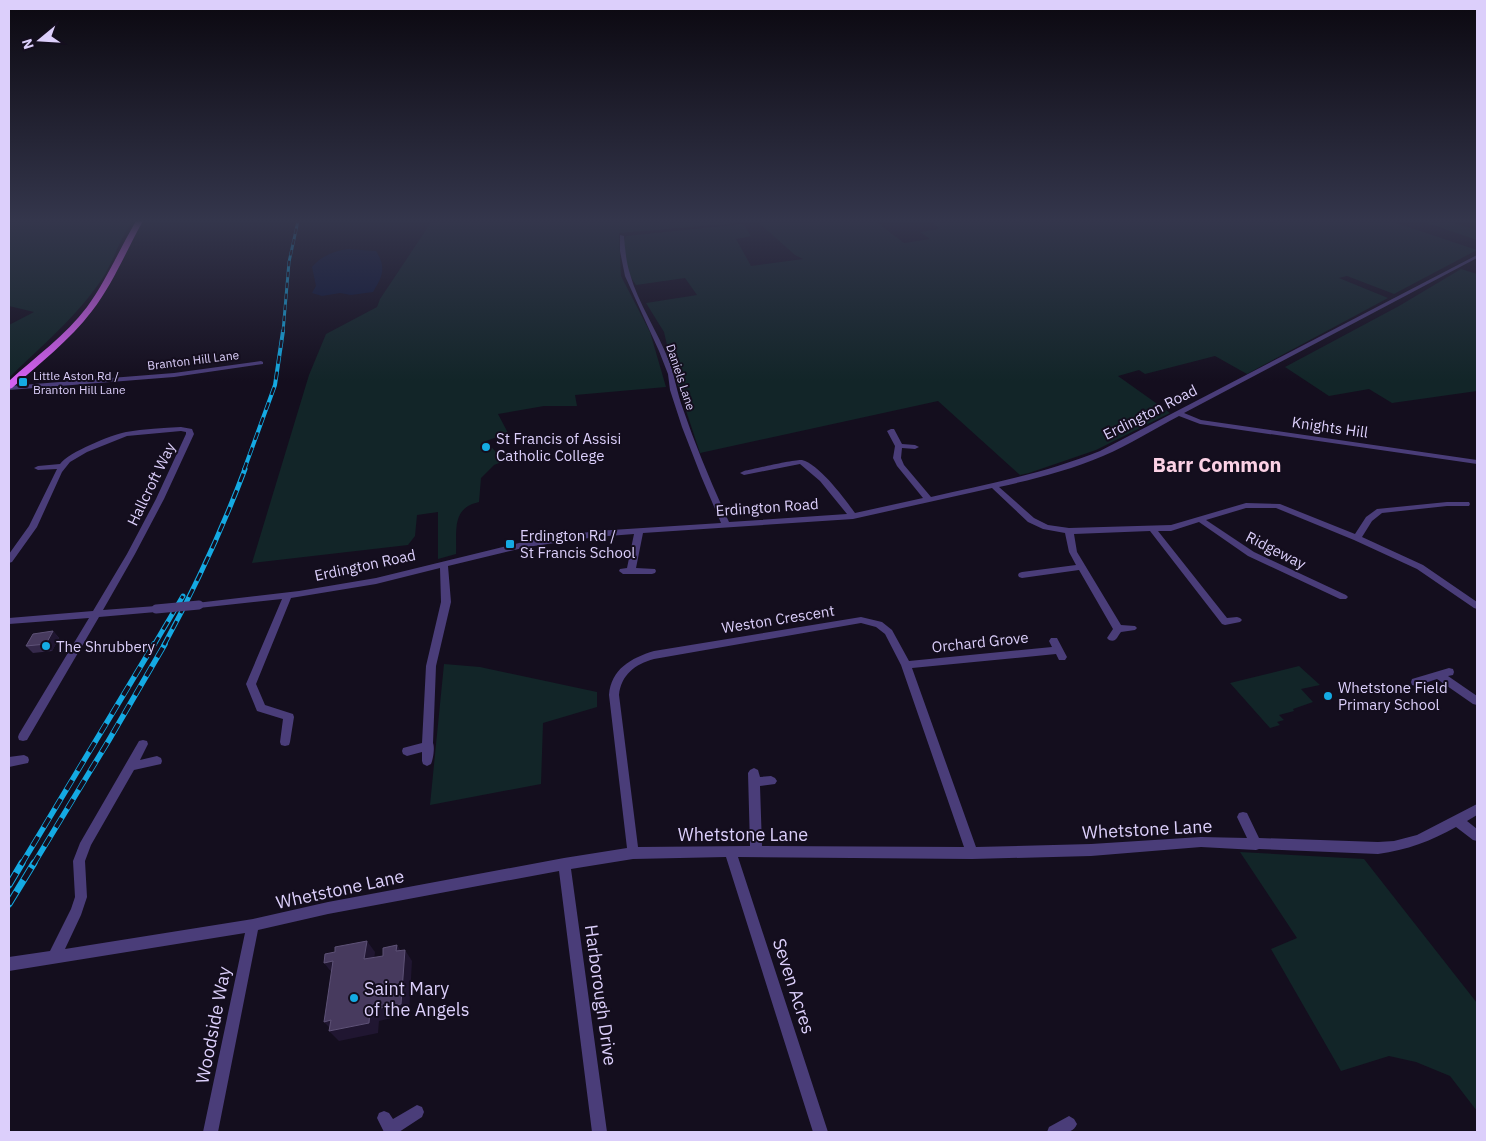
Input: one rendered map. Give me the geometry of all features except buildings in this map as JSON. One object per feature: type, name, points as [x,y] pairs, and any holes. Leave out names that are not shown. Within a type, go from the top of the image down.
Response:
[{"type":"main road","points":[[9,387],[89,310],[111,274]]},
{"type":"street","name":"Daniels Lane","points":[[626,274],[628,282],[655,333],[662,355],[671,372],[673,391],[703,475],[726,524]]},
{"type":"street","name":"Erdington Road","points":[[9,621],[200,605],[288,595],[376,581],[536,543],[596,534],[853,516],[1024,479],[1078,463],[1103,453],[1443,274]]},
{"type":"street","name":"Branton Hill Lane","points":[[9,387],[174,375],[261,363]]},
{"type":"street","name":"Knights Hill","points":[[1180,414],[1200,422],[1477,462]]},
{"type":"street","name":"Hallcroft Way","points":[[9,560],[33,527],[62,466],[67,460],[84,450],[126,434],[187,430],[190,434],[148,522],[94,614]]},
{"type":"street","points":[[891,431],[899,446],[897,458],[901,466],[928,500]]},
{"type":"street","points":[[899,446],[915,447]]},
{"type":"street","points":[[744,473],[801,462],[833,489],[853,516]]},
{"type":"street","points":[[38,468],[62,466]]},
{"type":"street","points":[[760,470],[766,478]]},
{"type":"street","points":[[994,486],[1031,520],[1046,527],[1069,531],[1171,528],[1246,505],[1277,506],[1357,538],[1420,567],[1458,591],[1477,606]]},
{"type":"street","points":[[1357,538],[1363,526],[1372,515],[1380,511],[1447,504],[1466,504]]},
{"type":"street","points":[[1447,504],[1457,512]]},
{"type":"street","name":"Ridgeway","points":[[1201,520],[1251,554],[1344,599]]},
{"type":"street","points":[[1153,530],[1225,622],[1237,620]]},
{"type":"street","points":[[1069,531],[1073,552],[1118,629]]},
{"type":"street","points":[[639,532],[627,571],[652,571]]},
{"type":"street","points":[[427,760],[431,666],[446,595],[444,564]]},
{"type":"street","points":[[1022,575],[1081,567]]},
{"type":"street","points":[[284,742],[288,717],[261,708],[252,684],[288,595]]},
{"type":"street","points":[[22,732],[94,614]]},
{"type":"street","name":"Weston Crescent","points":[[633,853],[614,689],[620,675],[633,664],[654,655],[862,620],[879,624],[889,632],[906,665],[972,853]]},
{"type":"street","points":[[1118,629],[1132,628]]},
{"type":"street","points":[[1112,638],[1118,629]]},
{"type":"street","name":"Orchard Grove","points":[[906,665],[1058,649]]},
{"type":"street","points":[[1416,682],[1445,674],[1477,701]]},
{"type":"street","points":[[54,956],[77,911],[81,897],[78,861],[86,843],[143,744]]},
{"type":"street","points":[[406,751],[428,746]]},
{"type":"street","points":[[9,762],[24,760]]},
{"type":"street","points":[[130,766],[157,761]]},
{"type":"street","points":[[756,851],[754,778],[771,781]]},
{"type":"street","name":"Whetstone Lane","points":[[9,964],[253,925],[328,908],[633,853],[730,851],[972,853],[1091,850],[1202,842],[1358,849],[1393,847],[1422,840],[1477,809]]},
{"type":"street","points":[[1243,817],[1256,845]]},
{"type":"street","points":[[1457,820],[1477,836]]},
{"type":"street","name":"Seven Acres","points":[[730,851],[821,1132]]},
{"type":"street","name":"Harborough Drive","points":[[564,864],[600,1132]]},
{"type":"street","name":"Woodside Way","points":[[211,1132],[253,925]]},
{"type":"street","points":[[389,1126],[417,1112]]},
{"type":"street","points":[[1054,1132],[1069,1124]]},
{"type":"green space","points":[[9,274],[105,274],[70,319],[9,378],[9,325],[34,312],[9,306]]},
{"type":"green space","name":"St Francis of Assisi Catholic College","points":[[397,274],[621,274],[650,332],[666,387],[575,395],[577,406],[544,406],[498,414],[508,433],[486,441],[504,461],[494,465],[481,478],[479,502],[464,509],[460,515],[456,529],[456,554],[438,559],[438,512],[417,515],[415,536],[408,545],[252,563],[309,375],[326,334],[377,307],[380,299]]},
{"type":"green space","points":[[630,274],[1431,274],[1394,294],[1347,276],[1339,278],[1388,298],[1247,374],[1215,356],[1145,374],[1139,370],[1118,376],[1170,413],[1096,450],[1020,475],[938,401],[700,453],[673,371],[664,332],[646,303],[697,295],[685,278],[636,285]]},
{"type":"green space","points":[[1452,274],[1477,274],[1477,391],[1392,403],[1369,389],[1329,396],[1285,367],[1399,306]]},
{"type":"green space","points":[[444,664],[480,667],[597,692],[597,707],[543,723],[541,784],[430,805]]},
{"type":"green space","points":[[1299,666],[1320,685],[1301,689],[1313,702],[1293,709],[1294,711],[1279,715],[1284,720],[1277,722],[1280,725],[1270,728],[1230,683]]},
{"type":"green space","points":[[1240,852],[1364,859],[1477,1003],[1477,1111],[1450,1076],[1416,1062],[1389,1056],[1341,1071],[1271,949],[1297,938]]},
{"type":"water","points":[[314,274],[381,274],[373,292],[351,295],[340,293],[322,296],[312,293],[316,286]]},
{"type":"railway","points":[[283,332],[288,274]]},
{"type":"railway","points":[[244,470],[275,385],[283,331]]},
{"type":"railway","points":[[164,645],[208,558],[245,469]]},
{"type":"railway","points":[[154,645],[183,596]]},
{"type":"railway","points":[[21,865],[154,644]]},
{"type":"railway","points":[[33,865],[165,644]]},
{"type":"railway","points":[[9,885],[22,863]]},
{"type":"railway","points":[[9,904],[34,863]]},
{"type":"place","name":"Little Aston Rd / Branton Hill Lane","points":[[23,382]]},
{"type":"place","name":"St Francis of Assisi Catholic College","points":[[486,447]]},
{"type":"place","name":"Erdington Rd / St Francis School","points":[[510,544]]},
{"type":"place","name":"The Shrubbery","points":[[46,646]]},
{"type":"place","name":"Whetstone Field Primary School","points":[[1328,696]]},
{"type":"place","name":"Saint Mary of the Angels","points":[[354,998]]},
{"type":"district","name":"Barr Common","points":[[1217,464]]}]
